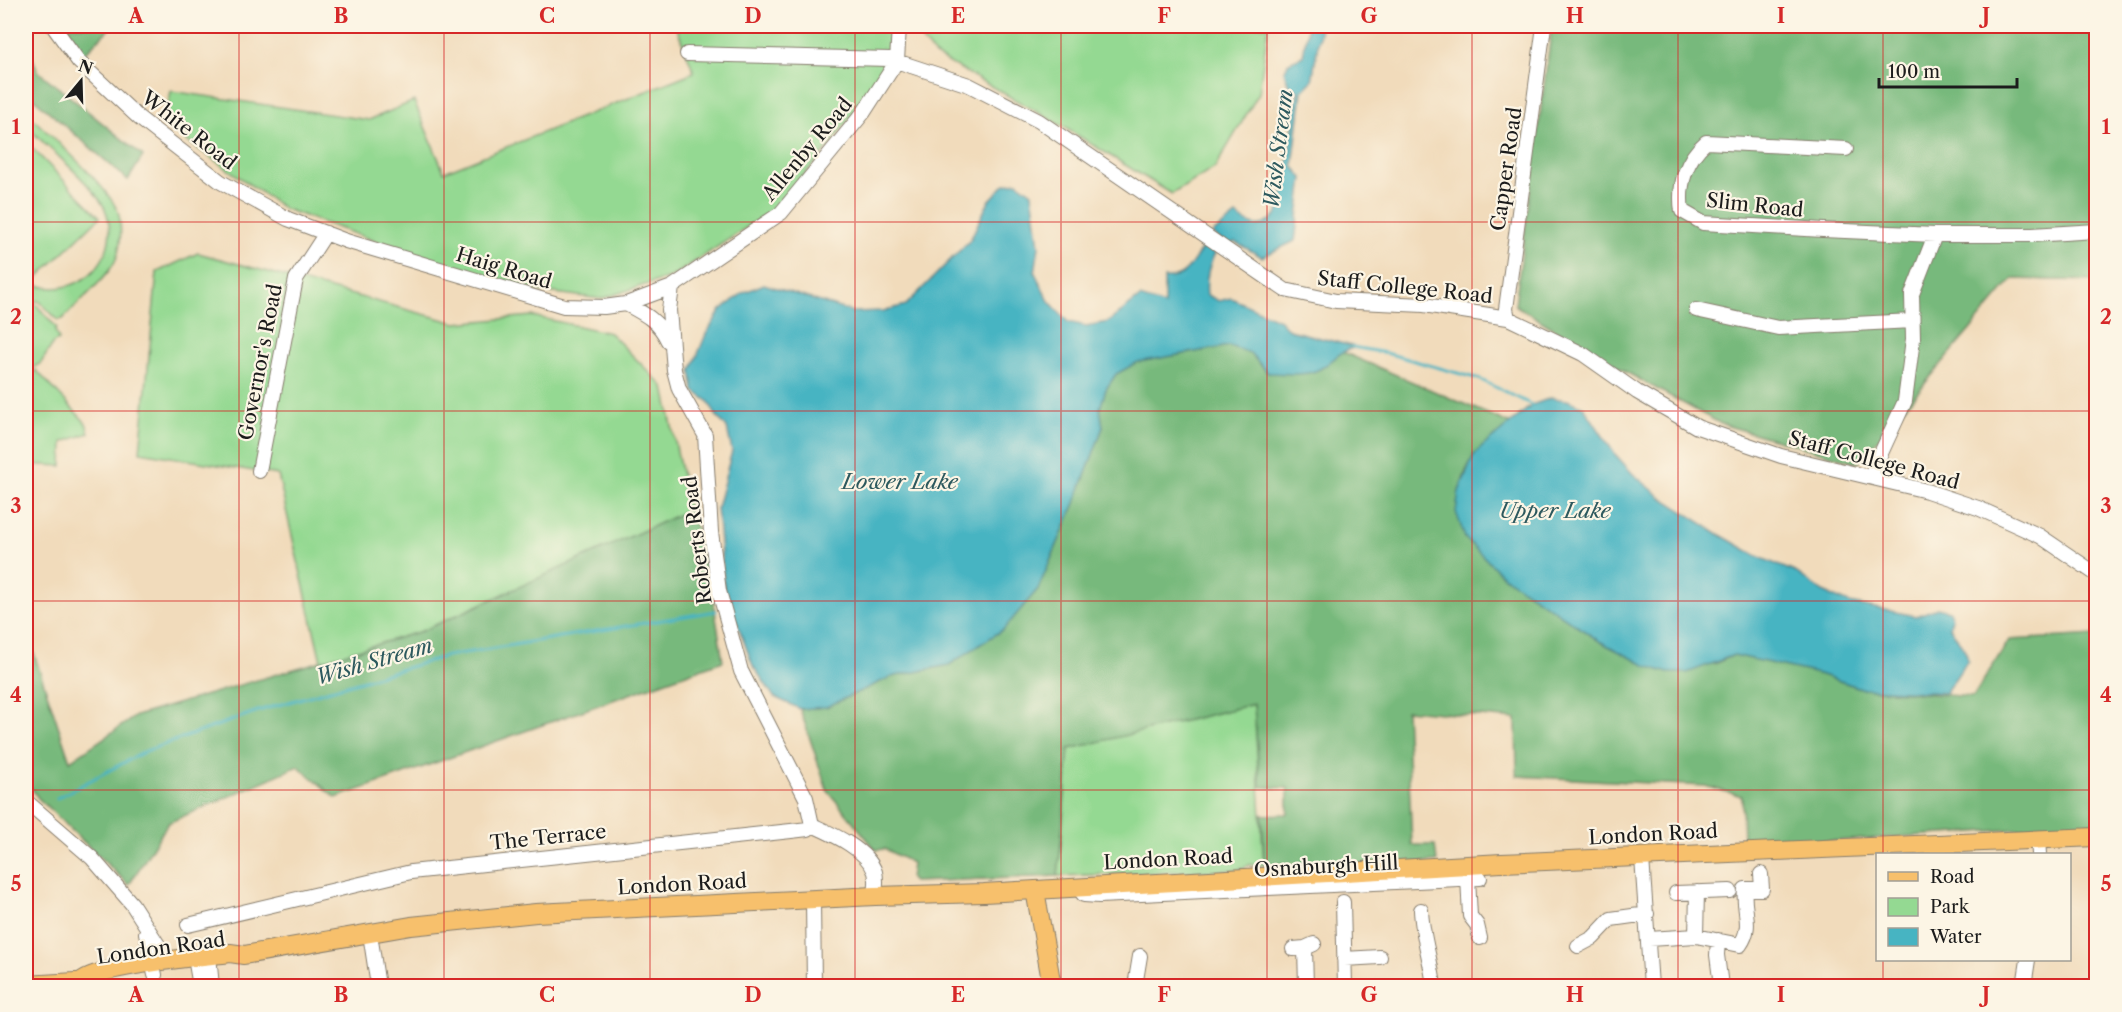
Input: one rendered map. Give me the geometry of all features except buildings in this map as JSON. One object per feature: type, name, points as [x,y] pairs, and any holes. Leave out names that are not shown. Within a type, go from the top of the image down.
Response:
[{"type":"main road","name":"London Road","points":[[26,985],[83,980],[103,982],[154,970],[234,961],[244,955],[370,934],[450,921],[507,915],[1077,887],[1473,875],[1642,858],[2039,847],[2097,837]]},
{"type":"main road","points":[[1035,890],[1052,987]]},
{"type":"street","name":"White Road","points":[[53,26],[83,66],[139,117],[221,182],[288,219],[326,233]]},
{"type":"street","points":[[897,61],[899,26]]},
{"type":"street","name":"Capper Road","points":[[1508,318],[1506,309],[1544,26]]},
{"type":"street","name":"Staff College Road","points":[[687,54],[897,61],[969,85],[1004,101],[1100,160],[1285,290],[1336,301],[1424,305],[1508,318],[1583,354],[1637,392],[1697,427],[1781,456],[1926,491],[1978,508],[2040,536],[2097,574]]},
{"type":"street","name":"Allenby Road","points":[[672,288],[781,213],[864,112],[897,61]]},
{"type":"street","name":"Slim Road","points":[[1846,149],[1706,142],[1694,152],[1683,177],[1680,197],[1682,211],[1703,223],[1935,235],[2032,235],[2097,231]]},
{"type":"street","name":"Haig Road","points":[[326,233],[564,306],[604,307],[626,304],[672,288]]},
{"type":"street","name":"Governor's Road","points":[[259,471],[296,279],[326,233]]},
{"type":"street","points":[[1870,477],[1905,401],[1913,339],[1912,294],[1935,235]]},
{"type":"street","points":[[670,347],[672,288]]},
{"type":"street","points":[[626,304],[650,316],[663,329],[670,347]]},
{"type":"street","points":[[1696,310],[1778,328],[1912,321]]},
{"type":"street","name":"Roberts Road","points":[[670,347],[679,389],[705,435],[711,532],[719,591],[741,671],[806,798],[812,825]]},
{"type":"street","points":[[26,801],[92,858],[117,885],[162,951],[170,958],[198,966],[212,987]]},
{"type":"street","points":[[812,825],[860,852],[871,862],[876,875],[875,896]]},
{"type":"street","name":"The Terrace","points":[[188,925],[411,872],[791,831],[808,829],[812,825]]},
{"type":"street","points":[[1642,858],[1651,987]]},
{"type":"street","points":[[1649,939],[1696,936],[1740,945],[1746,938],[1748,923],[1745,889],[1762,889],[1761,874]]},
{"type":"street","points":[[1473,875],[1470,916],[1477,926],[1480,938]]},
{"type":"street","points":[[1676,893],[1730,891]]},
{"type":"street","points":[[1696,936],[1697,892]]},
{"type":"street","points":[[813,900],[814,987]]},
{"type":"street","points":[[1343,902],[1345,987]]},
{"type":"street","points":[[1578,946],[1593,938],[1611,919],[1647,914]]},
{"type":"street","points":[[1417,918],[1434,987]]},
{"type":"street","points":[[145,925],[154,970]]},
{"type":"street","points":[[370,934],[378,987]]},
{"type":"street","points":[[1718,940],[1717,955],[1721,987]]},
{"type":"street","points":[[1304,947],[1306,987]]},
{"type":"street","points":[[1135,987],[1140,956]]},
{"type":"street","points":[[1344,959],[1380,957]]},
{"type":"street","points":[[2024,987],[2028,961]]},
{"type":"green space","points":[[64,26],[112,26],[83,55]]},
{"type":"green space","points":[[676,26],[891,26],[885,70],[825,152],[769,213],[673,276],[601,299],[539,291],[406,252],[285,209],[164,125],[171,91],[369,120],[414,101],[444,172],[694,72]]},
{"type":"green space","points":[[909,26],[1268,26],[1259,93],[1215,168],[1172,194],[1064,127],[935,55]]},
{"type":"green space","points":[[1552,26],[2096,26],[2096,281],[2013,279],[1858,463],[1721,424],[1615,366],[1515,305]]},
{"type":"green space","points":[[26,43],[38,71],[143,156],[128,180],[26,92]]},
{"type":"green space","points":[[26,112],[78,161],[104,190],[119,215],[121,234],[116,260],[108,273],[63,319],[58,320],[39,301],[33,301],[57,328],[55,330],[59,340],[54,342],[41,363],[26,372],[26,280],[43,287],[61,287],[77,283],[91,274],[101,261],[108,245],[110,228],[100,200],[81,178],[26,126]]},
{"type":"green space","points":[[26,142],[100,217],[38,277],[26,263]]},
{"type":"green space","points":[[198,253],[456,323],[532,316],[610,333],[664,387],[689,510],[422,631],[321,661],[278,475],[140,452],[157,272]]},
{"type":"green space","points":[[1229,346],[1250,353],[1268,373],[1320,369],[1340,351],[1511,424],[1474,455],[1466,471],[1459,491],[1465,538],[1503,576],[1601,642],[1622,653],[1714,664],[1734,655],[1819,674],[1864,689],[1973,697],[2009,640],[2096,635],[2096,824],[1743,847],[1742,796],[1705,786],[1517,776],[1516,719],[1406,710],[1412,845],[1435,845],[1437,862],[1311,868],[1303,863],[1264,865],[1262,815],[1288,814],[1288,788],[1260,787],[1254,704],[1069,749],[1058,876],[913,882],[910,879],[912,863],[885,849],[876,850],[827,790],[800,709],[826,707],[891,677],[949,665],[1038,589],[1075,503],[1103,427],[1100,408],[1106,389],[1116,374],[1137,362]]},
{"type":"green space","points":[[36,370],[86,423],[89,433],[63,442],[62,466],[26,464],[26,377]]},
{"type":"green space","points":[[689,510],[705,549],[723,661],[336,798],[298,766],[168,823],[129,885],[38,798],[26,780],[26,630],[70,761],[136,716],[422,631]]},
{"type":"green space","points":[[1254,704],[1264,865],[1249,865],[1238,870],[1058,876],[1068,749]]},
{"type":"water","points":[[1308,26],[1321,26],[1312,81],[1302,91],[1293,166],[1303,178],[1295,241],[1262,257],[1235,242],[1229,245],[1212,234],[1236,215],[1249,223],[1260,225],[1271,220],[1281,208],[1298,91],[1288,83],[1284,71],[1289,62],[1303,56]]},
{"type":"water","name":"Lower Lake","points":[[1017,182],[1032,193],[1039,246],[1035,273],[1049,301],[1068,322],[1086,326],[1108,322],[1140,297],[1164,305],[1164,278],[1178,276],[1188,269],[1204,246],[1215,253],[1208,273],[1207,295],[1219,301],[1231,298],[1280,320],[1289,330],[1356,347],[1340,354],[1320,369],[1301,374],[1268,373],[1250,353],[1229,346],[1138,362],[1116,374],[1106,389],[1100,408],[1103,427],[1075,503],[1038,589],[1004,629],[949,665],[891,677],[826,707],[800,709],[774,697],[753,666],[724,588],[717,508],[732,451],[727,428],[708,401],[694,391],[691,371],[706,334],[721,310],[743,293],[764,284],[852,312],[883,311],[906,305],[970,240],[989,201],[1005,184]]},
{"type":"water","name":"Upper Lake","points":[[1551,398],[1567,400],[1584,407],[1614,453],[1633,474],[1661,497],[1757,556],[1797,573],[1823,592],[1849,603],[1916,616],[1937,608],[1949,611],[1952,618],[1950,627],[1966,652],[1968,660],[1945,693],[1864,689],[1819,674],[1734,655],[1687,673],[1668,673],[1647,666],[1601,642],[1503,576],[1465,538],[1456,512],[1459,491],[1474,455],[1532,405]]},
{"type":"waterway","points":[[1352,347],[1386,353],[1479,379],[1532,405]]},
{"type":"waterway","name":"Wish Stream","points":[[57,798],[146,751],[258,711],[447,656],[716,611]]}]
